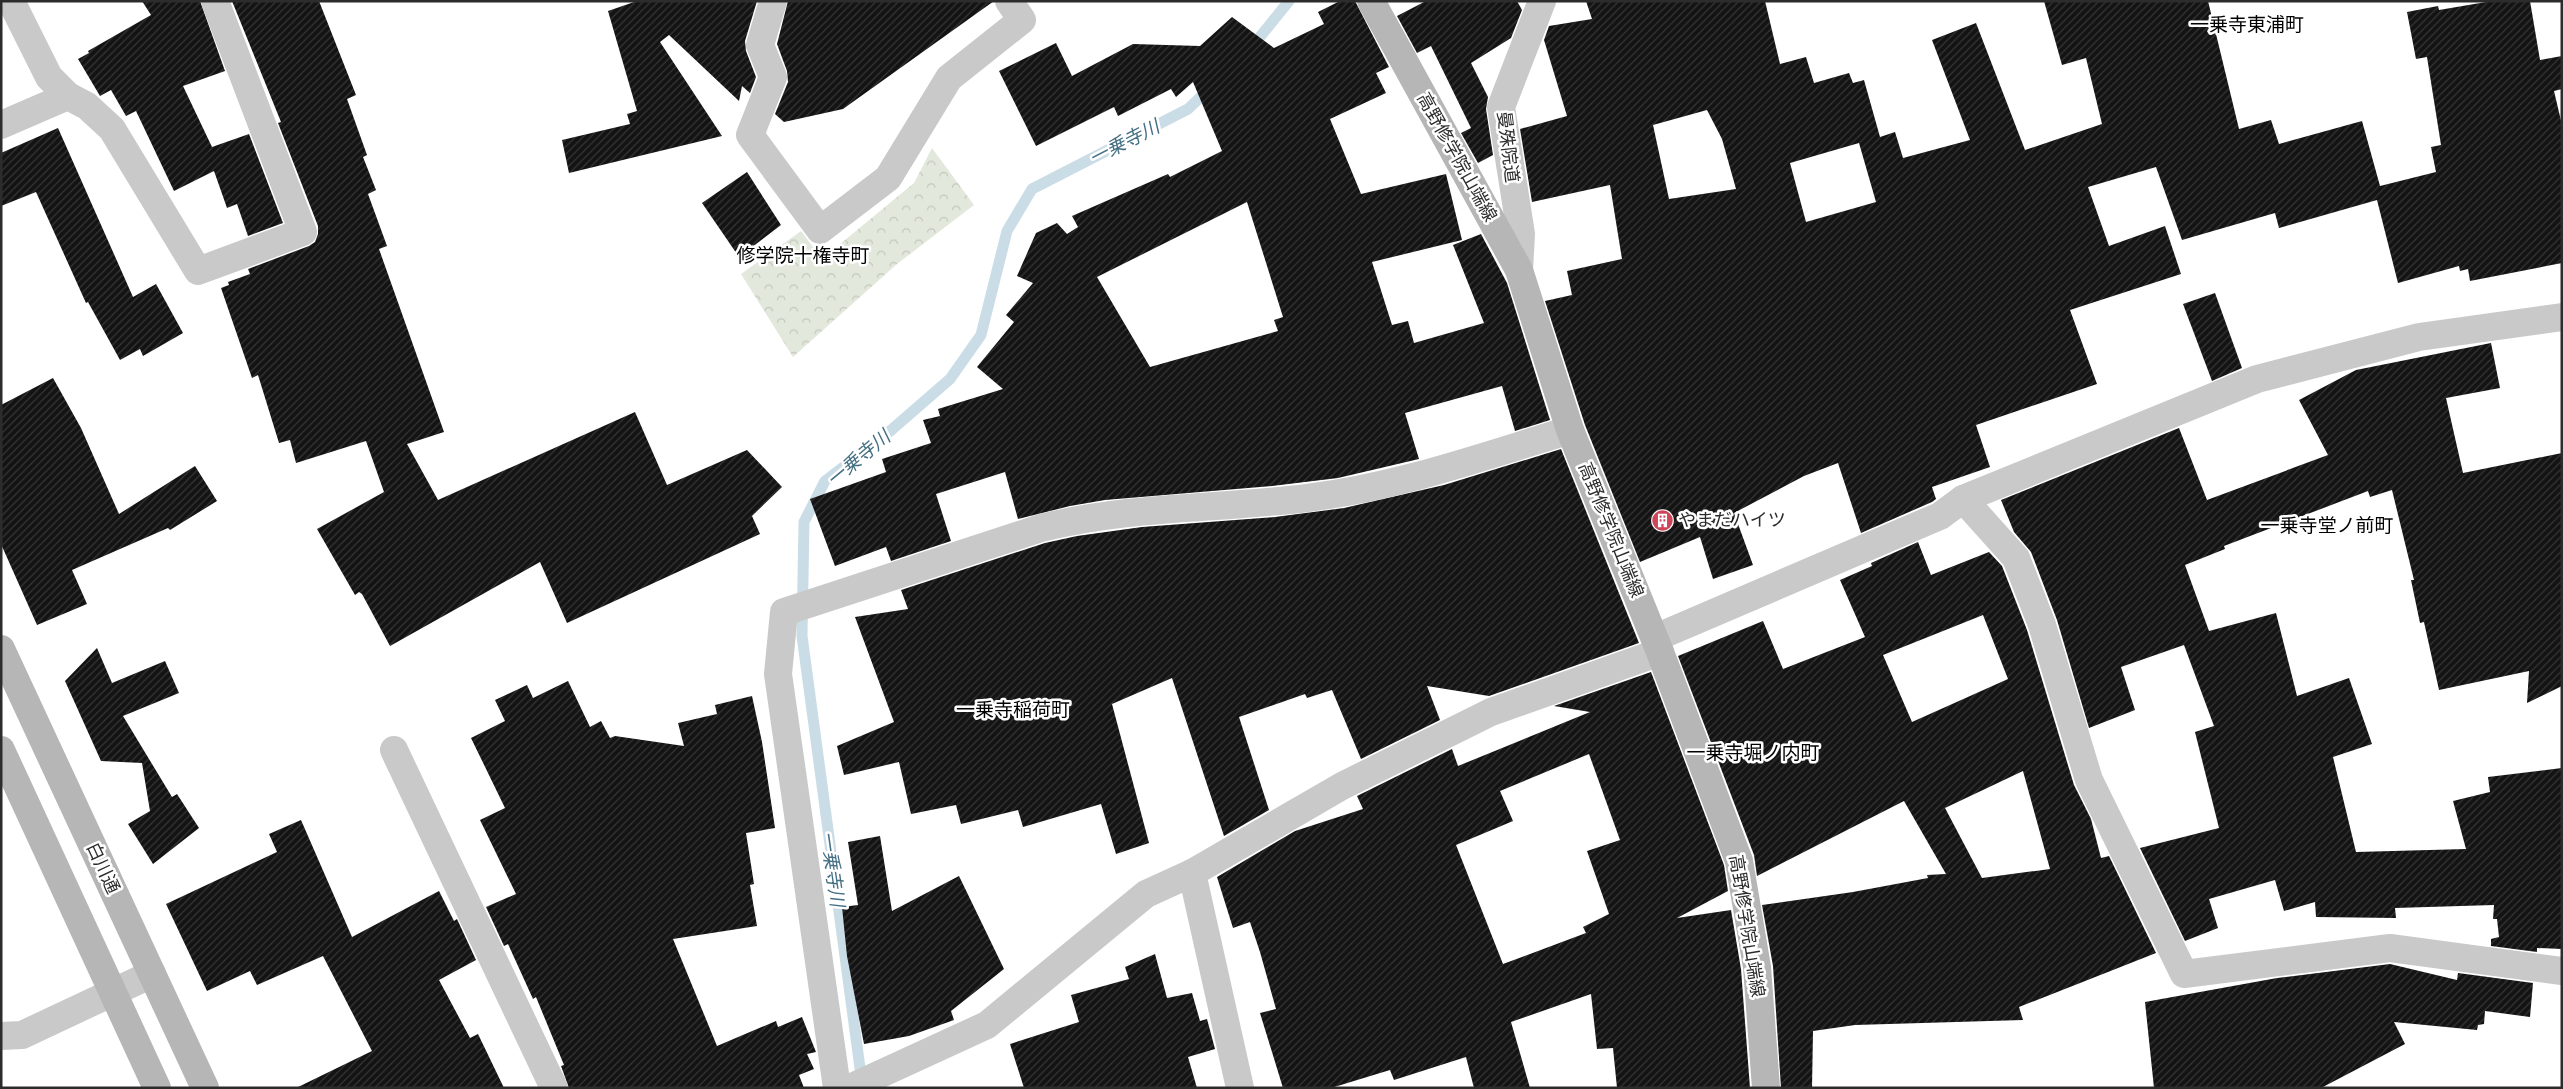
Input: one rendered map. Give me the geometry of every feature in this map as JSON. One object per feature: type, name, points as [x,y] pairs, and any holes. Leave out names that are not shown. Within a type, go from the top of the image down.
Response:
[{"type":"main road","name":"高野修学院山端線","points":[[1371,1],[1519,270],[1570,430],[1657,645],[1739,861],[1757,967],[1766,1088]]},
{"type":"main road","name":"白川通","points":[[1,648],[205,1088]]},
{"type":"main road","points":[[1,750],[157,1088]]},
{"type":"street","points":[[11,1],[49,77],[68,96],[87,106],[112,129],[198,271],[303,232],[215,1]]},
{"type":"street","points":[[773,1],[760,45],[773,78],[750,134],[820,230],[888,178],[948,78],[1022,20],[1009,1]]},
{"type":"street","name":"曼殊院道","points":[[1519,270],[1521,234],[1501,107],[1542,1]]},
{"type":"street","points":[[1,125],[68,96]]},
{"type":"street","points":[[850,1088],[987,1025],[1146,894],[1192,873],[1342,786],[1491,712],[1657,645],[1940,516],[1963,499],[2257,379],[2419,337],[2562,317]]},
{"type":"street","points":[[837,1088],[778,674],[784,612],[1041,528],[1084,517],[1308,498],[1383,486],[1570,430]]},
{"type":"street","points":[[1963,499],[2016,558],[2042,626],[2089,780],[2184,974],[2390,948],[2562,971]]},
{"type":"street","points":[[394,750],[554,1088]]},
{"type":"street","points":[[1192,873],[1240,1088]]},
{"type":"street","points":[[1,1036],[22,1035],[152,974]]},
{"type":"green space","points":[[932,148],[974,205],[897,264],[793,357],[741,274],[801,231],[822,259],[914,183]]},
{"type":"building","points":[[142,1],[200,1],[225,71],[183,86],[212,147],[249,134],[283,223],[248,236],[237,204],[227,208],[214,171],[174,191],[136,111],[126,116],[111,90],[100,96],[78,59],[89,53],[88,51],[151,15]]},
{"type":"building","points":[[232,1],[319,1],[356,95],[347,99],[367,155],[363,157],[376,190],[368,194],[387,246],[379,249],[444,432],[407,444],[438,500],[635,412],[667,485],[747,450],[782,487],[752,516],[760,534],[567,623],[540,562],[390,646],[362,594],[359,592],[355,595],[317,529],[384,492],[366,441],[296,463],[290,440],[279,443],[258,375],[252,378],[221,288],[229,285],[228,282],[250,274],[248,269],[309,246],[315,242],[318,234],[318,226],[278,123],[281,122]]},
{"type":"building","points":[[637,1],[757,1],[745,41],[746,51],[756,77],[750,93],[742,86],[739,101],[669,35],[660,42],[722,136],[569,173],[562,140],[630,124],[627,114],[637,111],[608,11]]},
{"type":"building","points":[[788,1],[994,1],[843,109],[784,122],[775,114],[788,82],[787,71],[777,44]]},
{"type":"building","points":[[1340,1],[1355,1],[1389,67],[1376,73],[1386,93],[1330,119],[1361,194],[1446,174],[1462,240],[1372,262],[1392,325],[1408,321],[1414,343],[1484,323],[1453,245],[1481,234],[1507,283],[1550,420],[1515,431],[1502,386],[1405,413],[1419,459],[1338,478],[1272,486],[1105,500],[1070,506],[1018,519],[1005,472],[936,494],[951,541],[891,561],[886,547],[835,566],[810,499],[886,472],[882,459],[931,443],[923,420],[940,416],[938,409],[1003,389],[977,367],[1014,322],[1006,315],[1033,283],[1017,276],[1036,233],[1057,223],[1067,234],[1078,227],[1072,216],[1168,174],[1170,177],[1222,151],[1193,82],[1176,97],[1171,89],[1118,116],[1114,107],[1036,146],[999,71],[1056,43],[1072,76],[1133,44],[1200,46],[1232,17],[1274,48],[1324,24],[1318,12]],"holes":[[[1247,202],[1283,317],[1274,320],[1278,331],[1150,367],[1097,277]]]},
{"type":"building","points":[[1426,1],[1517,1],[1522,10],[1511,38],[1471,63],[1488,97],[1486,109],[1493,155],[1478,163],[1461,133],[1471,128],[1431,46],[1417,53],[1397,16]]},
{"type":"building","points":[[1586,1],[1765,1],[1780,64],[1806,57],[1814,83],[1849,73],[1853,83],[1864,80],[1880,137],[1895,132],[1903,158],[1970,140],[1932,40],[1976,23],[2025,150],[2102,124],[2086,58],[2062,65],[2044,1],[2208,1],[2239,129],[2271,120],[2279,144],[2362,121],[2380,186],[2436,172],[2431,147],[2441,145],[2427,57],[2416,59],[2407,12],[2438,6],[2439,10],[2492,1],[2530,1],[2540,60],[2562,56],[2562,89],[2554,91],[2562,125],[2562,263],[2470,281],[2468,269],[2460,271],[2459,266],[2398,283],[2377,200],[2279,228],[2275,213],[2182,240],[2156,167],[2088,187],[2109,246],[2165,226],[2181,274],[2070,310],[2097,384],[1976,425],[1990,467],[1932,487],[1936,499],[1932,502],[1861,533],[1838,463],[1804,476],[1734,513],[1753,565],[1713,579],[1700,537],[1640,562],[1585,425],[1545,301],[1572,295],[1567,271],[1622,259],[1610,185],[1532,202],[1520,129],[1567,116],[1544,40],[1549,26],[1592,19]],"holes":[[[1707,110],[1722,139],[1736,189],[1669,199],[1653,125]],[[1859,143],[1876,202],[1806,222],[1790,163]]]},
{"type":"building","points":[[58,128],[133,297],[156,284],[183,333],[143,356],[140,349],[120,360],[88,302],[86,303],[36,192],[1,206],[1,153]]},
{"type":"building","points":[[747,172],[781,225],[739,257],[702,203]]},
{"type":"building","points":[[2215,293],[2242,368],[2212,381],[2183,304]]},
{"type":"building","points":[[2491,343],[2500,388],[2446,398],[2463,473],[2562,453],[2562,686],[2527,703],[2529,671],[2439,690],[2424,622],[2420,623],[2411,580],[2414,580],[2392,490],[2370,497],[2368,491],[2224,546],[2225,549],[2185,565],[2209,631],[2276,613],[2297,696],[2349,678],[2372,744],[2333,757],[2356,852],[2466,849],[2453,801],[2490,792],[2488,777],[2562,768],[2562,949],[2537,948],[2537,952],[2491,946],[2491,939],[2499,937],[2497,919],[2493,919],[2494,905],[2395,908],[2396,918],[2316,917],[2315,902],[2284,911],[2275,880],[2209,899],[2218,928],[2185,941],[2140,848],[2219,828],[2195,732],[2214,726],[2184,645],[2121,667],[2135,710],[2089,728],[2057,620],[2031,552],[2014,532],[2001,500],[2179,428],[2207,500],[2328,455],[2299,400],[2356,370]]},
{"type":"building","points":[[53,378],[81,428],[119,514],[195,466],[217,501],[170,530],[168,528],[72,570],[87,604],[37,625],[1,544],[1,405]]},
{"type":"building","points":[[1561,449],[1639,643],[1489,696],[1427,686],[1440,720],[1361,759],[1332,690],[1307,698],[1305,694],[1239,717],[1269,810],[1224,836],[1172,678],[1112,704],[1149,843],[1116,854],[1101,804],[1023,827],[1018,810],[961,824],[956,805],[911,814],[899,762],[844,775],[837,746],[894,722],[855,617],[908,609],[901,590],[1045,543],[1077,536],[1142,527],[1275,517],[1344,508],[1444,485]]},
{"type":"building","points":[[1918,542],[1931,575],[1989,552],[2002,566],[2027,630],[2074,785],[2091,819],[2101,858],[2109,856],[2156,953],[2019,1007],[2023,1020],[1855,1025],[1813,1031],[1812,1088],[1781,1088],[1773,966],[1762,905],[1853,892],[1928,878],[1927,875],[1946,874],[1904,801],[1757,876],[1754,855],[1678,656],[1763,621],[1783,669],[1865,637],[1840,580],[1872,566],[1871,563]],"holes":[[[1983,615],[2008,679],[1912,722],[1883,655]],[[2023,771],[2050,869],[1982,878],[1945,808]]]},
{"type":"building","points":[[97,648],[112,683],[165,661],[179,693],[123,716],[172,797],[177,794],[199,828],[153,864],[128,824],[150,811],[142,763],[101,761],[65,681]]},
{"type":"building","points":[[1651,672],[1724,865],[1728,891],[1677,918],[1731,910],[1741,969],[1750,1088],[1617,1088],[1613,1048],[1597,1049],[1591,994],[1511,1022],[1530,1088],[1474,1088],[1466,1057],[1394,1080],[1390,1070],[1331,1088],[1283,1088],[1260,1013],[1276,1009],[1260,952],[1250,922],[1233,928],[1217,877],[1295,831],[1363,809],[1357,796],[1452,749],[1458,766],[1590,712],[1554,706]],"holes":[[[1589,754],[1620,840],[1587,851],[1609,914],[1583,927],[1586,933],[1503,964],[1456,845],[1513,821],[1500,791]]]},
{"type":"building","points":[[568,681],[590,727],[601,721],[610,738],[615,736],[684,746],[678,723],[717,714],[715,705],[752,696],[762,742],[775,828],[746,833],[754,884],[750,885],[757,926],[673,939],[717,1046],[776,1021],[778,1027],[802,1017],[816,1052],[807,1054],[814,1069],[799,1075],[804,1088],[569,1088],[561,1066],[564,1065],[536,997],[533,999],[508,944],[504,946],[486,907],[516,894],[480,820],[505,808],[471,738],[505,721],[495,700],[527,685],[533,698]]},
{"type":"building","points":[[301,820],[352,937],[439,891],[454,921],[457,919],[476,960],[439,980],[470,1038],[478,1034],[504,1088],[296,1088],[372,1051],[323,956],[257,985],[250,971],[207,991],[166,904],[277,852],[269,834]]},
{"type":"building","points":[[880,836],[892,911],[959,876],[1004,969],[951,1011],[954,1020],[909,1036],[864,1044],[847,956],[842,907],[858,905],[848,842]]},
{"type":"building","points":[[1155,954],[1167,998],[1192,993],[1200,1021],[1207,1019],[1215,1049],[1188,1057],[1197,1088],[1024,1088],[1010,1044],[1079,1022],[1071,995],[1129,979],[1125,967]]},
{"type":"building","points":[[2390,964],[2457,980],[2458,973],[2533,983],[2530,1017],[2485,1011],[2484,1024],[2478,1025],[2477,1030],[2394,1022],[2405,1044],[2321,1088],[2154,1088],[2145,1002],[2277,978]]},
{"type":"waterway","name":"一乗寺川","points":[[1251,48],[1289,1]]},
{"type":"waterway","name":"一乗寺川","points":[[862,1083],[802,636],[804,522],[825,481],[889,432],[950,379],[981,335],[1007,231],[1032,189],[1188,109],[1211,87]]},
{"type":"place","name":"やまだハイツ","points":[[1662,520]]},
{"type":"district","name":"一乗寺東浦町","points":[[2247,24]]},
{"type":"district","name":"修学院十権寺町","points":[[803,255]]},
{"type":"district","name":"一乗寺堂ノ前町","points":[[2327,525]]},
{"type":"district","name":"一乗寺稲荷町","points":[[1013,709]]},
{"type":"district","name":"一乗寺堀ノ内町","points":[[1753,752]]}]
